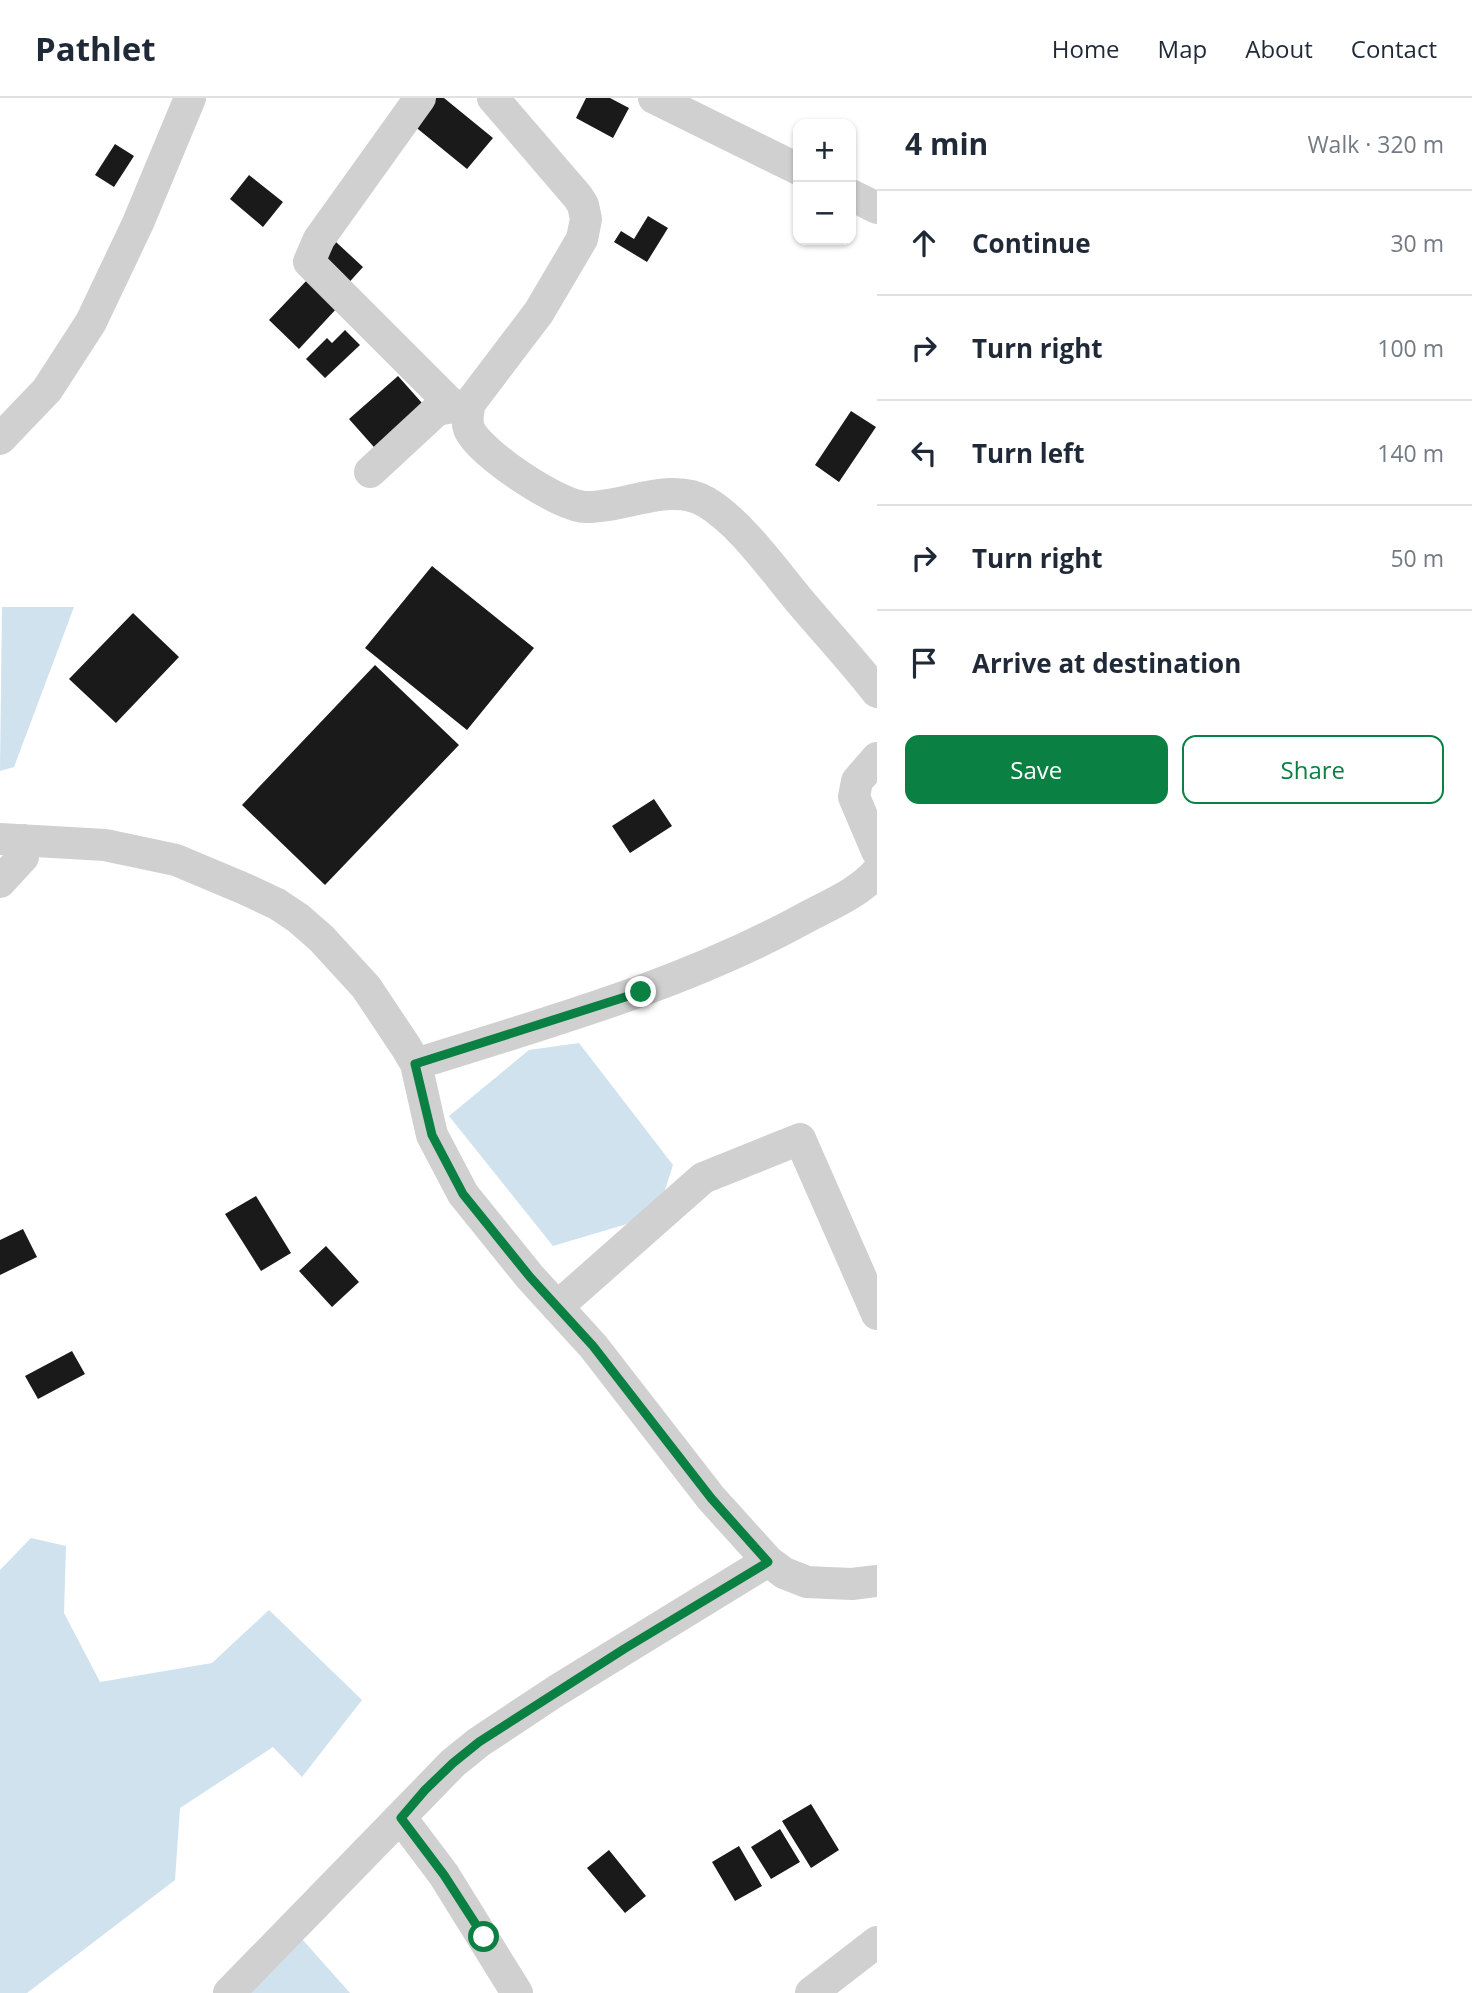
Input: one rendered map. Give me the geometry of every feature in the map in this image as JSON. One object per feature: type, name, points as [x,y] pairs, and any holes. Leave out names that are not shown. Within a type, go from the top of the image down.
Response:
[{"type":"street","points":[[0,439],[47,390],[91,322],[138,223],[190,98]]},
{"type":"street","points":[[420,98],[319,239],[309,262],[467,418],[470,430],[480,444],[538,488],[584,507],[664,496],[685,496],[705,501],[716,509],[773,568],[877,692]]},
{"type":"street","points":[[370,472],[454,406],[539,312],[585,229],[585,212],[578,197],[493,98]]},
{"type":"street","points":[[654,98],[793,167]]},
{"type":"street","points":[[856,198],[877,208]]},
{"type":"street","points":[[400,369],[454,406]]},
{"type":"street","points":[[877,758],[857,781],[854,797],[877,851]]},
{"type":"street","points":[[0,882],[23,857],[12,839]]},
{"type":"street","points":[[12,839],[105,845],[176,860],[276,904],[298,918],[321,938],[366,987],[415,1064],[432,1135],[463,1194],[593,1346],[711,1498],[768,1562],[784,1573],[807,1581],[852,1584],[877,1581]]},
{"type":"street","points":[[415,1064],[617,1000],[726,957],[784,930],[846,896],[877,872]]},
{"type":"street","points":[[557,1307],[703,1178],[800,1139],[877,1314]]},
{"type":"street","points":[[229,1993],[443,1772],[479,1742],[613,1656],[768,1562]]},
{"type":"street","points":[[401,1818],[444,1875],[517,1993]]},
{"type":"street","points":[[811,1993],[877,1942]]},
{"type":"water","points":[[2,607],[74,607],[14,767],[0,771]]},
{"type":"water","points":[[579,1043],[673,1165],[657,1215],[553,1246],[449,1116],[529,1050]]},
{"type":"water","points":[[31,1538],[66,1546],[64,1613],[100,1682],[212,1663],[269,1610],[362,1700],[302,1777],[273,1747],[180,1808],[175,1880],[27,1993],[0,1993],[0,1570]]},
{"type":"water","points":[[302,1939],[350,1993],[247,1993]]},
{"type":"building","points":[[435,98],[444,98],[493,138],[467,169],[413,125]]},
{"type":"building","points":[[586,98],[610,98],[629,108],[613,138],[576,118]]},
{"type":"building","points":[[115,144],[134,156],[114,187],[95,175]]},
{"type":"building","points":[[249,175],[283,202],[263,227],[230,199]]},
{"type":"building","points":[[648,216],[668,228],[647,262],[614,242],[621,231],[634,239]]},
{"type":"building","points":[[336,242],[363,267],[344,288],[317,262]]},
{"type":"building","points":[[308,279],[338,307],[299,349],[269,320]]},
{"type":"building","points":[[345,330],[360,345],[325,378],[306,359],[327,338],[332,343]]},
{"type":"building","points":[[398,376],[430,412],[381,455],[349,419]]},
{"type":"building","points":[[851,411],[876,427],[839,482],[815,465]]},
{"type":"building","points":[[432,566],[534,648],[467,730],[365,648]]},
{"type":"building","points":[[133,613],[179,657],[116,723],[69,679]]},
{"type":"building","points":[[375,665],[459,745],[325,885],[242,805]]},
{"type":"building","points":[[654,799],[672,826],[630,853],[612,826]]},
{"type":"building","points":[[256,1196],[291,1253],[261,1271],[225,1214]]},
{"type":"building","points":[[23,1229],[37,1257],[0,1275],[0,1240]]},
{"type":"building","points":[[326,1246],[359,1282],[332,1307],[299,1271]]},
{"type":"building","points":[[72,1351],[85,1374],[38,1399],[25,1376]]},
{"type":"building","points":[[811,1804],[839,1850],[811,1868],[782,1821]]},
{"type":"building","points":[[780,1829],[800,1862],[771,1879],[751,1847]]},
{"type":"building","points":[[739,1846],[762,1886],[735,1901],[712,1862]]},
{"type":"building","points":[[609,1850],[646,1896],[625,1913],[587,1868]]},
{"type":"route","points":[[484,1937],[444,1875],[401,1818],[425,1790],[479,1742],[556,1691],[768,1562],[711,1498],[593,1346],[530,1277],[463,1194],[432,1135],[415,1064],[641,992]]}]
